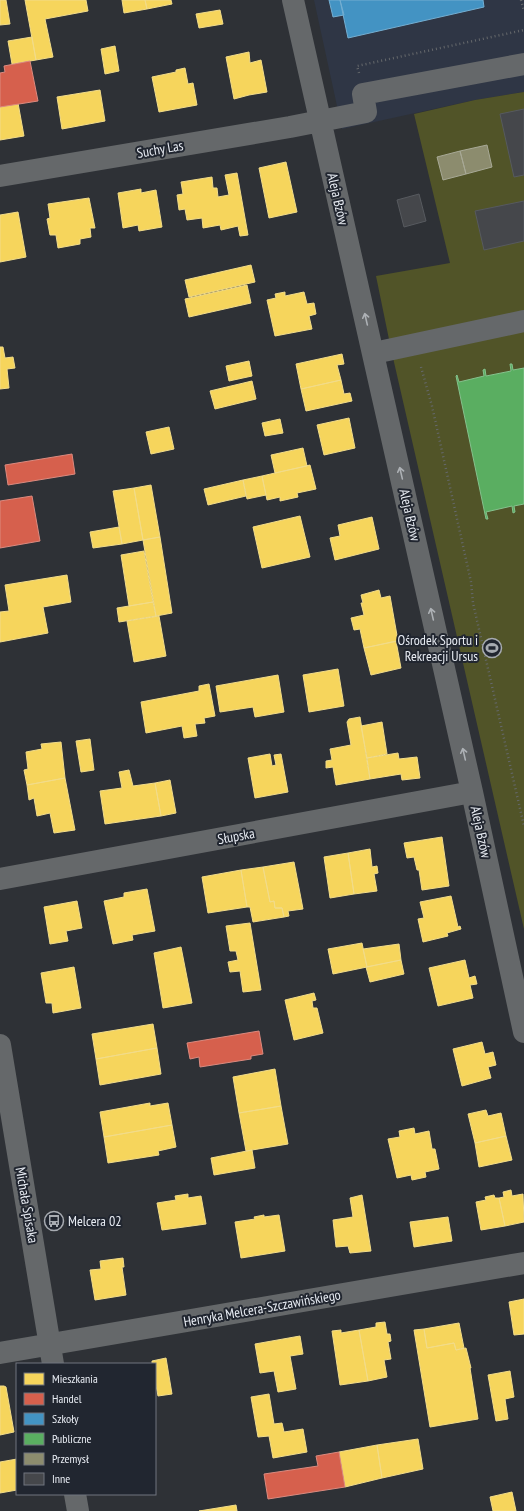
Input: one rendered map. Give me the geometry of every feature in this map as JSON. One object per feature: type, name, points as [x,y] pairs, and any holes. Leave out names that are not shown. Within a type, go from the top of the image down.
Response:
[{"type":"street","name":"Aleja Bzów","points":[[293,0],[374,353],[524,1032]]},
{"type":"street","name":"Suchy Las","points":[[0,176],[366,112],[363,94],[524,64]]},
{"type":"street","points":[[374,353],[524,321]]},
{"type":"street","name":"Słupska","points":[[0,879],[472,792]]},
{"type":"street","name":"Michała Spisaka","points":[[0,1045],[51,1354]]},
{"type":"street","name":"Henryka Melcera-Szczawińskiego","points":[[0,1353],[51,1354],[524,1262]]},
{"type":"street","points":[[75,1495],[78,1511]]},
{"type":"path","points":[[522,0],[524,12]]},
{"type":"path","points":[[420,364],[434,414],[471,582],[473,603],[524,826]]},
{"type":"shaded area","points":[[314,0],[524,0],[524,92],[475,100],[342,129]]},
{"type":"green space","name":"Ośrodek Sportu i Rekreacji Ursus","points":[[524,92],[524,929],[391,349],[376,276],[450,263],[414,114],[475,100]]},
{"type":"building: Mieszkania","points":[[0,0],[6,0],[10,24],[0,25]]},
{"type":"building: Mieszkania","points":[[25,0],[86,0],[88,11],[45,19],[53,57],[36,60]]},
{"type":"building: Mieszkania","points":[[122,0],[145,0],[147,9],[124,13]]},
{"type":"building: Mieszkania","points":[[145,0],[171,0],[172,4],[147,9]]},
{"type":"building: Mieszkania","points":[[220,10],[223,24],[199,28],[196,14]]},
{"type":"building: Mieszkania","points":[[32,37],[36,60],[12,64],[8,41]]},
{"type":"building: Mieszkania","points":[[115,46],[119,71],[105,74],[101,49]]},
{"type":"building: Mieszkania","points":[[249,52],[250,63],[261,60],[267,92],[234,99],[226,57]]},
{"type":"building: Mieszkania","points":[[185,68],[188,84],[193,83],[197,105],[159,112],[152,77],[176,72],[176,70]]},
{"type":"building: Mieszkania","points":[[100,90],[105,121],[62,129],[57,97]]},
{"type":"building: Mieszkania","points":[[18,103],[24,136],[0,140],[0,107]]},
{"type":"building: Mieszkania","points":[[286,162],[297,212],[269,218],[259,168]]},
{"type":"building: Mieszkania","points":[[237,173],[248,235],[240,236],[238,226],[221,230],[220,225],[203,228],[202,218],[187,220],[185,209],[179,210],[177,195],[183,194],[181,182],[212,177],[213,188],[217,188],[218,197],[229,195],[225,175]]},
{"type":"building: Mieszkania","points":[[141,189],[141,193],[156,190],[162,227],[139,231],[138,225],[123,228],[118,193]]},
{"type":"building: Mieszkania","points":[[89,198],[95,228],[90,228],[91,237],[80,239],[80,244],[58,248],[56,235],[50,235],[47,219],[50,218],[48,204]]},
{"type":"building: Mieszkania","points":[[18,212],[26,257],[0,262],[0,215]]},
{"type":"building: Mieszkania","points":[[251,265],[255,282],[189,297],[185,280]]},
{"type":"building: Mieszkania","points":[[247,285],[251,303],[189,317],[185,299]]},
{"type":"building: Mieszkania","points":[[285,292],[285,296],[304,292],[307,304],[314,303],[316,314],[309,316],[312,329],[275,336],[267,300],[276,298],[275,294]]},
{"type":"building: Mieszkania","points":[[0,347],[3,347],[5,358],[13,357],[15,368],[7,369],[9,388],[0,389]]},
{"type":"building: Mieszkania","points":[[342,354],[344,364],[337,365],[341,380],[301,389],[296,364]]},
{"type":"building: Mieszkania","points":[[249,361],[252,376],[229,381],[226,366]]},
{"type":"building: Mieszkania","points":[[341,380],[344,394],[350,393],[352,401],[306,411],[301,389]]},
{"type":"building: Mieszkania","points":[[252,381],[256,399],[215,409],[210,391]]},
{"type":"building: Mieszkania","points":[[349,418],[355,448],[324,455],[317,425]]},
{"type":"building: Mieszkania","points":[[280,419],[283,433],[265,436],[262,423]]},
{"type":"building: Mieszkania","points":[[169,427],[174,449],[151,454],[146,432]]},
{"type":"building: Mieszkania","points":[[303,448],[307,466],[275,473],[271,455]]},
{"type":"building: Mieszkania","points":[[310,465],[316,489],[297,493],[298,497],[280,501],[280,497],[267,500],[262,476]]},
{"type":"building: Mieszkania","points":[[262,476],[266,495],[247,499],[243,480]]},
{"type":"building: Mieszkania","points":[[243,480],[246,496],[208,505],[204,489]]},
{"type":"building: Mieszkania","points":[[151,485],[160,537],[143,540],[134,488]]},
{"type":"building: Mieszkania","points":[[134,488],[143,540],[122,544],[113,491]]},
{"type":"building: Mieszkania","points":[[300,516],[310,557],[262,568],[253,527]]},
{"type":"building: Mieszkania","points":[[372,517],[379,549],[335,560],[330,538],[340,536],[338,525]]},
{"type":"building: Mieszkania","points":[[119,527],[122,544],[93,548],[90,532]]},
{"type":"building: Mieszkania","points":[[160,537],[172,613],[156,616],[143,540]]},
{"type":"building: Mieszkania","points":[[144,551],[153,602],[129,606],[121,555]]},
{"type":"building: Mieszkania","points":[[67,575],[71,602],[43,607],[48,633],[0,642],[0,612],[9,611],[5,585]]},
{"type":"building: Mieszkania","points":[[379,590],[381,598],[390,596],[398,641],[364,648],[360,629],[354,630],[351,618],[364,615],[361,595]]},
{"type":"building: Mieszkania","points":[[153,602],[156,616],[119,622],[117,608]]},
{"type":"building: Mieszkania","points":[[159,616],[166,656],[134,662],[127,621]]},
{"type":"building: Mieszkania","points":[[396,641],[401,668],[371,675],[364,648]]},
{"type":"building: Mieszkania","points":[[338,669],[344,706],[309,712],[303,675]]},
{"type":"building: Mieszkania","points":[[278,675],[284,712],[255,717],[253,707],[220,712],[216,686]]},
{"type":"building: Mieszkania","points":[[209,684],[215,716],[204,718],[205,723],[195,724],[197,736],[184,738],[182,726],[146,733],[141,702],[199,691],[199,686]]},
{"type":"building: Mieszkania","points":[[360,717],[370,779],[336,785],[333,767],[326,768],[326,761],[332,760],[330,749],[351,745],[347,722],[349,719]]},
{"type":"building: Mieszkania","points":[[382,722],[387,754],[367,758],[361,726]]},
{"type":"building: Mieszkania","points":[[90,739],[94,770],[81,772],[76,741]]},
{"type":"building: Mieszkania","points":[[61,742],[65,778],[27,785],[24,770],[28,769],[26,752],[42,749],[41,744]]},
{"type":"building: Mieszkania","points":[[398,753],[399,759],[417,757],[420,778],[402,780],[401,774],[370,779],[367,758]]},
{"type":"building: Mieszkania","points":[[270,754],[272,766],[276,765],[274,755],[281,754],[288,792],[255,798],[248,758]]},
{"type":"building: Mieszkania","points":[[129,770],[133,786],[155,783],[161,816],[105,824],[100,791],[122,788],[119,772]]},
{"type":"building: Mieszkania","points":[[65,778],[75,830],[54,833],[50,813],[37,816],[34,798],[29,800],[27,785]]},
{"type":"building: Mieszkania","points":[[170,780],[176,813],[161,816],[155,783]]},
{"type":"building: Mieszkania","points":[[442,837],[449,886],[422,890],[419,870],[417,870],[414,857],[407,858],[404,843]]},
{"type":"building: Mieszkania","points":[[370,849],[372,867],[377,866],[378,873],[374,874],[377,891],[354,894],[348,853]]},
{"type":"building: Mieszkania","points":[[348,853],[354,894],[330,898],[324,857]]},
{"type":"building: Mieszkania","points":[[294,862],[303,909],[288,911],[289,916],[284,917],[282,908],[275,908],[274,901],[270,902],[263,867]]},
{"type":"building: Mieszkania","points":[[263,867],[270,902],[274,901],[275,908],[282,908],[284,917],[253,922],[250,907],[247,907],[241,870]]},
{"type":"building: Mieszkania","points":[[241,870],[247,907],[208,913],[202,877]]},
{"type":"building: Mieszkania","points":[[147,889],[155,931],[132,935],[133,940],[113,944],[104,901],[124,897],[124,893]]},
{"type":"building: Mieszkania","points":[[451,896],[458,927],[460,926],[461,929],[447,933],[448,936],[423,942],[418,919],[424,918],[420,902]]},
{"type":"building: Mieszkania","points":[[77,901],[82,928],[66,931],[68,941],[50,944],[44,907]]},
{"type":"building: Mieszkania","points":[[250,923],[261,990],[243,992],[240,971],[230,972],[228,962],[238,960],[236,951],[230,951],[226,926]]},
{"type":"building: Mieszkania","points":[[362,943],[367,967],[333,974],[328,949]]},
{"type":"building: Mieszkania","points":[[399,944],[401,960],[367,967],[363,949]]},
{"type":"building: Mieszkania","points":[[181,947],[192,1003],[163,1008],[154,953]]},
{"type":"building: Mieszkania","points":[[401,960],[404,974],[370,982],[366,967]]},
{"type":"building: Mieszkania","points":[[465,960],[469,978],[475,976],[477,984],[470,985],[473,998],[438,1006],[429,968]]},
{"type":"building: Mieszkania","points":[[74,967],[81,1008],[53,1013],[52,1003],[46,1003],[41,973]]},
{"type":"building: Mieszkania","points":[[314,993],[316,1000],[312,1001],[313,1008],[317,1008],[323,1033],[294,1040],[285,1000]]},
{"type":"building: Mieszkania","points":[[153,1024],[157,1048],[96,1059],[92,1034]]},
{"type":"building: Mieszkania","points":[[482,1042],[485,1054],[493,1052],[496,1065],[488,1067],[491,1078],[462,1086],[453,1049]]},
{"type":"building: Mieszkania","points":[[157,1048],[161,1074],[100,1085],[96,1059]]},
{"type":"building: Mieszkania","points":[[275,1069],[281,1106],[239,1113],[233,1077]]},
{"type":"building: Mieszkania","points":[[150,1103],[150,1106],[168,1103],[172,1125],[104,1137],[100,1112]]},
{"type":"building: Mieszkania","points":[[281,1106],[288,1144],[246,1151],[239,1113]]},
{"type":"building: Mieszkania","points":[[486,1110],[488,1116],[501,1113],[506,1136],[475,1143],[468,1114]]},
{"type":"building: Mieszkania","points":[[172,1125],[176,1147],[158,1151],[159,1155],[108,1163],[104,1137]]},
{"type":"building: Mieszkania","points":[[414,1128],[415,1134],[429,1131],[432,1149],[435,1149],[439,1169],[425,1172],[426,1177],[412,1180],[411,1175],[397,1178],[388,1139],[400,1137],[399,1131]]},
{"type":"building: Mieszkania","points":[[506,1136],[512,1160],[479,1167],[475,1143]]},
{"type":"building: Mieszkania","points":[[252,1150],[255,1168],[214,1175],[211,1158]]},
{"type":"building: Mieszkania","points":[[511,1190],[512,1196],[523,1194],[524,1222],[505,1226],[499,1198],[504,1197],[503,1192]]},
{"type":"building: Mieszkania","points":[[188,1194],[188,1198],[201,1196],[206,1224],[162,1230],[157,1203],[176,1200],[175,1196]]},
{"type":"building: Mieszkania","points":[[362,1195],[371,1251],[350,1253],[348,1246],[336,1247],[333,1220],[353,1217],[350,1198]]},
{"type":"building: Mieszkania","points":[[494,1195],[495,1198],[499,1198],[505,1226],[481,1230],[476,1202],[486,1200],[485,1197]]},
{"type":"building: Mieszkania","points":[[264,1215],[264,1217],[279,1215],[285,1251],[241,1258],[235,1222],[255,1219],[254,1217]]},
{"type":"building: Mieszkania","points":[[448,1217],[452,1241],[414,1247],[410,1222]]},
{"type":"building: Mieszkania","points":[[123,1258],[124,1267],[122,1267],[126,1295],[95,1300],[90,1270],[101,1269],[100,1261]]},
{"type":"building: Mieszkania","points":[[524,1299],[524,1334],[514,1335],[509,1302]]},
{"type":"building: Mieszkania","points":[[385,1322],[387,1334],[390,1334],[391,1341],[388,1342],[391,1359],[384,1360],[387,1377],[368,1381],[359,1330],[376,1327],[376,1323]]},
{"type":"building: Mieszkania","points":[[459,1323],[464,1348],[456,1350],[454,1343],[427,1348],[424,1329]]},
{"type":"building: Mieszkania","points":[[424,1329],[427,1348],[454,1343],[456,1350],[466,1348],[471,1368],[478,1419],[430,1427],[414,1330]]},
{"type":"building: Mieszkania","points":[[341,1330],[341,1333],[359,1330],[368,1381],[340,1385],[332,1331]]},
{"type":"building: Mieszkania","points":[[300,1336],[303,1354],[290,1356],[296,1389],[278,1392],[274,1371],[260,1373],[255,1344]]},
{"type":"building: Mieszkania","points":[[166,1358],[172,1394],[158,1396],[156,1385],[156,1363],[152,1363],[152,1361]]},
{"type":"building: Mieszkania","points":[[510,1371],[514,1397],[505,1399],[508,1419],[496,1421],[488,1375]]},
{"type":"building: Mieszkania","points":[[0,1386],[6,1387],[14,1432],[0,1435]]},
{"type":"building: Mieszkania","points":[[269,1394],[274,1424],[282,1423],[284,1432],[303,1429],[307,1452],[273,1458],[269,1436],[258,1437],[251,1397]]},
{"type":"building: Mieszkania","points":[[418,1439],[423,1469],[382,1478],[377,1445]]},
{"type":"building: Mieszkania","points":[[377,1445],[382,1478],[345,1487],[339,1452]]},
{"type":"building: Mieszkania","points":[[16,1459],[16,1490],[0,1493],[0,1462]]},
{"type":"building: Mieszkania","points":[[512,1492],[516,1511],[493,1511],[490,1497]]},
{"type":"building: Mieszkania","points":[[236,1505],[237,1511],[199,1511]]},
{"type":"building: Handel","points":[[30,61],[38,101],[0,107],[0,73],[5,72],[4,66]]},
{"type":"building: Handel","points":[[72,454],[75,474],[8,485],[5,465]]},
{"type":"building: Handel","points":[[32,496],[40,541],[0,548],[0,501]]},
{"type":"building: Handel","points":[[259,1031],[263,1054],[251,1056],[251,1059],[200,1067],[199,1057],[190,1059],[187,1043]]},
{"type":"building: Handel","points":[[339,1452],[345,1487],[268,1499],[264,1474],[318,1466],[316,1456]]},
{"type":"building: Szkoły","points":[[329,0],[340,0],[344,15],[333,17]]},
{"type":"building: Szkoły","points":[[340,0],[483,0],[484,7],[348,38]]},
{"type":"building: Publiczne","points":[[510,364],[512,364],[513,370],[524,368],[524,504],[514,506],[515,512],[513,513],[512,506],[486,512],[488,519],[486,519],[456,376],[457,375],[459,382],[484,376],[483,370],[485,369],[486,376],[511,371]]},
{"type":"building: Przemysł","points":[[487,145],[492,167],[466,174],[460,151]]},
{"type":"building: Przemysł","points":[[460,151],[466,174],[443,180],[437,157]]},
{"type":"building: Inne","points":[[524,109],[524,175],[514,177],[500,114]]},
{"type":"building: Inne","points":[[419,194],[426,221],[404,227],[397,200]]},
{"type":"building: Inne","points":[[524,201],[524,241],[484,250],[475,211]]},
{"type":"place","name":"Ośrodek Sportu i Rekreacji Ursus","points":[[492,648]]},
{"type":"place","name":"Melcera 02","points":[[54,1221]]}]
